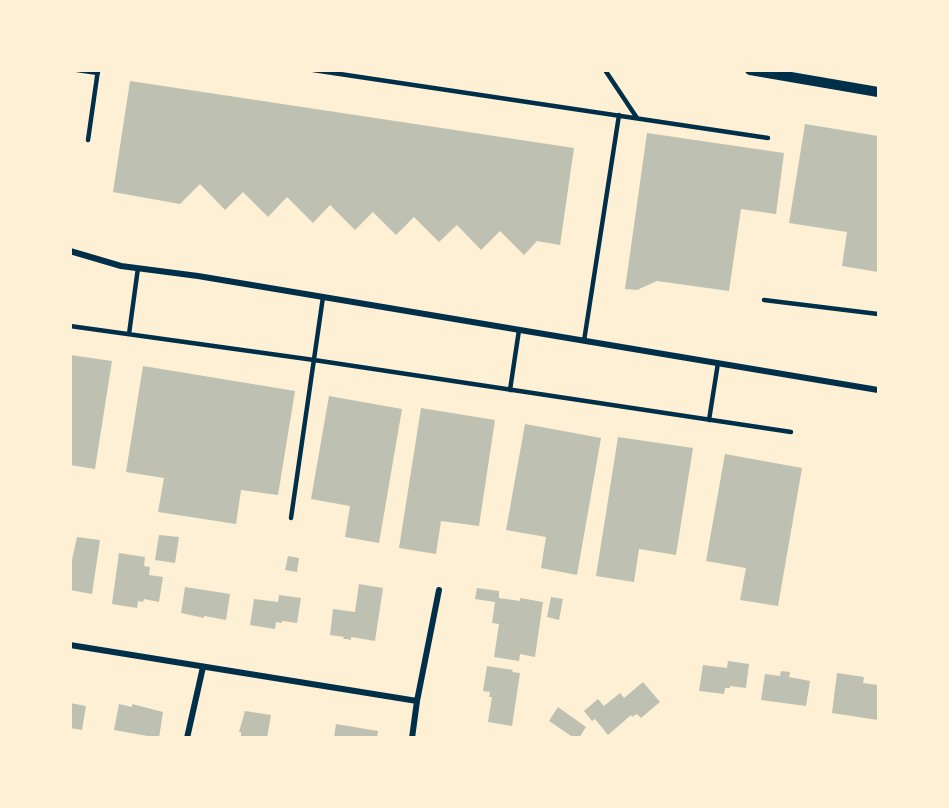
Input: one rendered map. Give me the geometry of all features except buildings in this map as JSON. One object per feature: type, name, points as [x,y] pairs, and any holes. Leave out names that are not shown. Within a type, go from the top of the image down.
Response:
[{"type":"street","points":[[750,70],[879,92]]},
{"type":"street","points":[[70,251],[121,266],[323,297],[879,390]]},
{"type":"street","points":[[412,738],[439,590]]},
{"type":"street","points":[[70,645],[417,701]]},
{"type":"street","points":[[186,738],[203,667]]},
{"type":"lane","points":[[77,70],[98,72],[88,140]]},
{"type":"lane","points":[[313,70],[354,74],[768,138]]},
{"type":"lane","points":[[605,70],[637,118]]},
{"type":"lane","points":[[585,341],[619,116]]},
{"type":"lane","points":[[129,334],[138,268]]},
{"type":"lane","points":[[291,518],[323,297]]},
{"type":"lane","points":[[764,300],[879,314]]},
{"type":"lane","points":[[70,326],[314,360],[791,432]]},
{"type":"lane","points":[[510,390],[519,330]]},
{"type":"lane","points":[[709,420],[718,363]]}]
